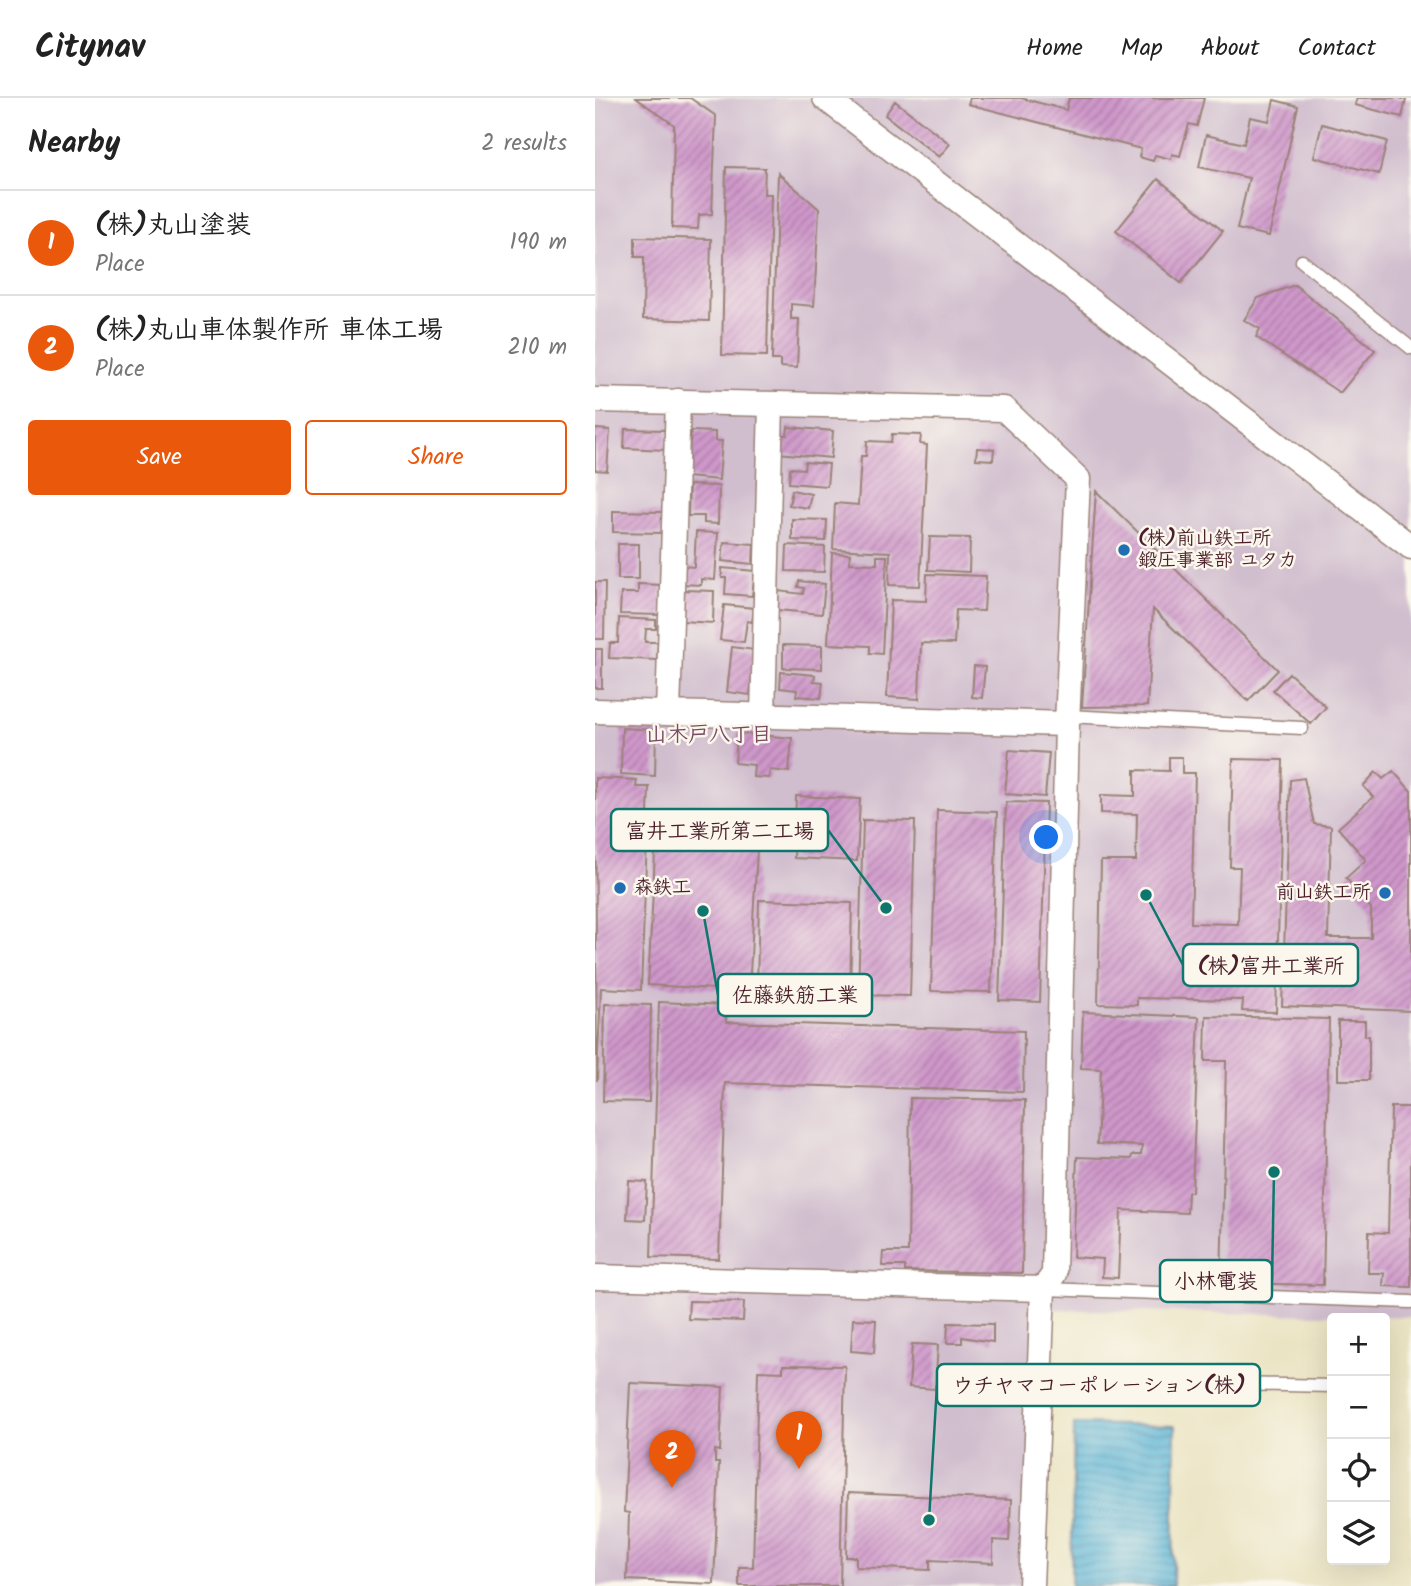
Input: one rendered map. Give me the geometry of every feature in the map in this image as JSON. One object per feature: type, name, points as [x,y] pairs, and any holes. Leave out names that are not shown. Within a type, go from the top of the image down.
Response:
[{"type":"street","points":[[825,98],[1411,548]]},
{"type":"street","points":[[595,400],[1004,409],[1078,479],[1067,720],[1054,1274],[1043,1289],[1031,1586]]},
{"type":"street","points":[[668,713],[678,401]]},
{"type":"street","points":[[763,715],[771,404]]},
{"type":"street","points":[[595,711],[1067,720]]},
{"type":"street","points":[[595,1277],[1043,1289]]},
{"type":"lane","points":[[1303,261],[1411,348]]},
{"type":"lane","points":[[1067,720],[1301,728]]},
{"type":"lane","points":[[1043,1289],[1411,1302]]},
{"type":"lane","points":[[1039,1380],[1327,1385]]},
{"type":"shaded area","points":[[595,98],[1411,98],[1411,1317],[1390,1317],[1390,1313],[1327,1313],[1327,1315],[1034,1309],[1025,1586],[595,1586]]},
{"type":"water","points":[[1074,1424],[1175,1426],[1173,1586],[1071,1586]]},
{"type":"building","points":[[636,98],[690,98],[716,116],[712,214],[699,215],[698,229],[672,228],[674,125]]},
{"type":"building","points":[[970,98],[1021,98],[1066,110],[1069,98],[1204,98],[1197,126],[1189,124],[1180,156],[1172,154],[1171,159],[1155,155],[1153,161],[1139,157],[1141,149],[968,104]]},
{"type":"building","points":[[1357,98],[1406,100],[1402,117],[1355,105]]},
{"type":"building","points":[[1274,100],[1298,106],[1269,236],[1237,229],[1249,178],[1199,167],[1206,135],[1244,144],[1250,117],[1269,121]]},
{"type":"building","points":[[895,101],[950,144],[939,157],[885,115]]},
{"type":"building","points":[[1322,124],[1387,141],[1379,174],[1314,157]]},
{"type":"building","points":[[726,167],[765,168],[764,194],[771,194],[767,356],[722,355]]},
{"type":"building","points":[[778,173],[819,209],[814,306],[791,304],[791,319],[799,319],[797,368],[780,367],[780,360],[772,360]]},
{"type":"building","points":[[1158,179],[1223,231],[1181,283],[1116,231]]},
{"type":"building","points":[[635,237],[711,239],[709,321],[643,319],[644,257],[635,257]]},
{"type":"building","points":[[1295,285],[1375,350],[1340,393],[1256,337],[1260,329],[1244,320],[1258,298]]},
{"type":"building","points":[[788,427],[833,431],[831,458],[778,453],[779,435],[787,435]]},
{"type":"building","points":[[595,429],[610,430],[607,471],[595,470]]},
{"type":"building","points":[[625,429],[666,430],[666,450],[624,448]]},
{"type":"building","points":[[691,431],[715,432],[715,441],[722,441],[719,480],[687,477]]},
{"type":"building","points":[[892,434],[921,435],[920,444],[927,445],[920,586],[889,585],[890,552],[833,549],[835,503],[858,505],[861,456],[866,456],[867,441],[891,442]]},
{"type":"building","points":[[977,448],[994,449],[993,460],[976,459]]},
{"type":"building","points":[[805,462],[829,464],[827,486],[789,483],[790,468],[804,469]]},
{"type":"building","points":[[689,485],[719,486],[718,524],[704,523],[704,516],[688,516]]},
{"type":"building","points":[[792,490],[811,494],[808,508],[789,505]]},
{"type":"building","name":"(株)前山鉄工所 鍛圧事業部 ユタカ","points":[[1096,491],[1278,670],[1248,701],[1153,609],[1147,706],[1082,707]]},
{"type":"building","points":[[613,511],[662,512],[662,533],[613,532]]},
{"type":"building","points":[[792,519],[827,520],[826,541],[792,540]]},
{"type":"building","points":[[696,532],[718,533],[715,580],[701,579],[701,585],[682,584],[683,566],[694,567]]},
{"type":"building","points":[[930,537],[970,538],[969,572],[928,570]]},
{"type":"building","points":[[724,542],[754,544],[753,564],[722,561]]},
{"type":"building","points":[[618,544],[639,544],[639,579],[618,579]]},
{"type":"building","points":[[787,545],[825,547],[824,572],[786,571]]},
{"type":"building","points":[[832,553],[850,554],[849,563],[877,564],[877,556],[887,556],[882,654],[870,653],[870,646],[828,644]]},
{"type":"building","points":[[722,568],[755,571],[752,596],[725,594],[726,578],[722,578]]},
{"type":"building","points":[[927,574],[986,576],[984,611],[956,610],[954,644],[921,643],[919,699],[887,697],[891,600],[926,601]]},
{"type":"building","points":[[799,581],[825,584],[822,614],[777,610],[778,591],[803,594],[804,588],[798,587]]},
{"type":"building","points":[[595,582],[605,582],[604,639],[595,639]]},
{"type":"building","points":[[638,584],[662,585],[661,615],[620,614],[621,593],[638,593]]},
{"type":"building","points":[[684,590],[714,591],[713,623],[682,621]]},
{"type":"building","points":[[724,605],[754,608],[752,622],[747,621],[744,642],[720,640]]},
{"type":"building","points":[[619,618],[656,620],[656,629],[646,629],[645,642],[658,642],[657,660],[609,658],[610,643],[618,643]]},
{"type":"building","points":[[783,645],[822,646],[822,669],[783,668]]},
{"type":"building","points":[[732,647],[755,650],[750,695],[727,692]]},
{"type":"building","points":[[595,649],[602,649],[602,688],[595,688]]},
{"type":"building","points":[[974,666],[985,667],[982,698],[972,697]]},
{"type":"building","points":[[781,672],[815,675],[814,681],[823,682],[821,698],[796,696],[797,690],[780,688]]},
{"type":"building","points":[[1289,673],[1326,707],[1311,724],[1273,690]]},
{"type":"building","points":[[622,728],[656,730],[655,776],[621,774]]},
{"type":"building","points":[[737,733],[792,738],[789,772],[770,770],[769,778],[753,777],[754,765],[735,763]]},
{"type":"building","points":[[1009,750],[1049,753],[1045,797],[1005,794]]},
{"type":"building","points":[[1169,757],[1182,757],[1182,773],[1195,773],[1191,923],[1238,924],[1240,867],[1230,867],[1233,759],[1283,760],[1276,1012],[1242,1011],[1243,1000],[1137,998],[1137,1005],[1098,1004],[1101,861],[1136,861],[1137,814],[1101,813],[1101,795],[1135,796],[1135,770],[1169,771]]},
{"type":"building","name":"前山鉄工所","points":[[1393,771],[1411,791],[1411,1011],[1282,1006],[1290,780],[1304,778],[1314,824],[1331,826],[1328,938],[1371,938],[1371,908],[1346,878],[1366,860],[1338,828],[1373,797],[1363,786],[1376,772],[1383,779]]},
{"type":"building","name":"森鉄工","points":[[595,778],[637,780],[636,787],[649,787],[641,990],[601,988],[597,1081]]},
{"type":"building","points":[[796,796],[860,799],[857,861],[794,858]]},
{"type":"building","points":[[1006,802],[1046,803],[1040,1002],[999,1000]]},
{"type":"building","points":[[937,810],[997,812],[991,992],[931,991]]},
{"type":"building","points":[[703,812],[759,815],[749,991],[648,985],[656,834],[701,837]]},
{"type":"building","points":[[863,820],[915,821],[910,996],[858,995]]},
{"type":"building","points":[[759,900],[852,903],[850,991],[757,989]]},
{"type":"building","points":[[659,1002],[726,1005],[726,1022],[1024,1031],[1023,1092],[725,1083],[719,1259],[651,1257]]},
{"type":"building","points":[[605,1004],[651,1005],[649,1102],[603,1101]]},
{"type":"building","points":[[1083,1012],[1199,1017],[1192,1192],[1188,1192],[1187,1213],[1121,1210],[1118,1278],[1102,1277],[1103,1259],[1073,1257],[1077,1157],[1131,1159],[1132,1155],[1141,1155],[1142,1146],[1097,1144],[1101,1069],[1081,1068]]},
{"type":"building","points":[[1206,1016],[1329,1019],[1323,1285],[1221,1283],[1226,1061],[1205,1061]]},
{"type":"building","points":[[1338,1021],[1365,1021],[1365,1036],[1369,1036],[1369,1080],[1338,1080]]},
{"type":"building","points":[[910,1098],[1025,1100],[1022,1273],[905,1271],[905,1266],[882,1266],[883,1252],[908,1252]]},
{"type":"building","points":[[1391,1107],[1411,1107],[1411,1287],[1383,1286],[1384,1273],[1368,1273],[1369,1232],[1388,1233]]},
{"type":"building","points":[[629,1181],[647,1182],[645,1220],[627,1219]]},
{"type":"building","points":[[689,1301],[744,1302],[743,1321],[688,1319]]},
{"type":"building","points":[[853,1319],[876,1320],[874,1353],[851,1351]]},
{"type":"building","points":[[948,1323],[993,1324],[993,1342],[962,1337],[962,1343],[947,1343]]},
{"type":"building","points":[[912,1344],[938,1345],[935,1389],[909,1387]]},
{"type":"building","points":[[783,1365],[845,1366],[840,1586],[739,1586],[739,1567],[753,1567],[758,1371],[783,1372]]},
{"type":"building","points":[[630,1383],[723,1387],[720,1451],[715,1450],[715,1463],[719,1463],[714,1584],[627,1580],[629,1513],[624,1512]]},
{"type":"building","points":[[848,1493],[1011,1500],[1009,1541],[993,1540],[993,1563],[930,1560],[930,1570],[856,1567],[856,1557],[846,1557]]},
{"type":"place","name":"(株)前山鉄工所 鍛圧事業部 ユタカ","points":[[1124,550]]},
{"type":"place","name":"森鉄工","points":[[620,888]]},
{"type":"place","name":"前山鉄工所","points":[[1385,893]]},
{"type":"place","name":"(株)富井工業所","points":[[1146,895]]},
{"type":"place","name":"富井工業所第二工場","points":[[886,908]]},
{"type":"place","name":"佐藤鉄筋工業","points":[[703,911]]},
{"type":"place","name":"小林電装","points":[[1274,1172]]},
{"type":"place","name":"(株)丸山塗装","points":[[799,1469]]},
{"type":"place","name":"(株)丸山車体製作所 車体工場","points":[[672,1488]]},
{"type":"place","name":"ウチヤマコーポレーション(株)","points":[[929,1520]]},
{"type":"district","name":"山木戸八丁目","points":[[709,735]]}]
